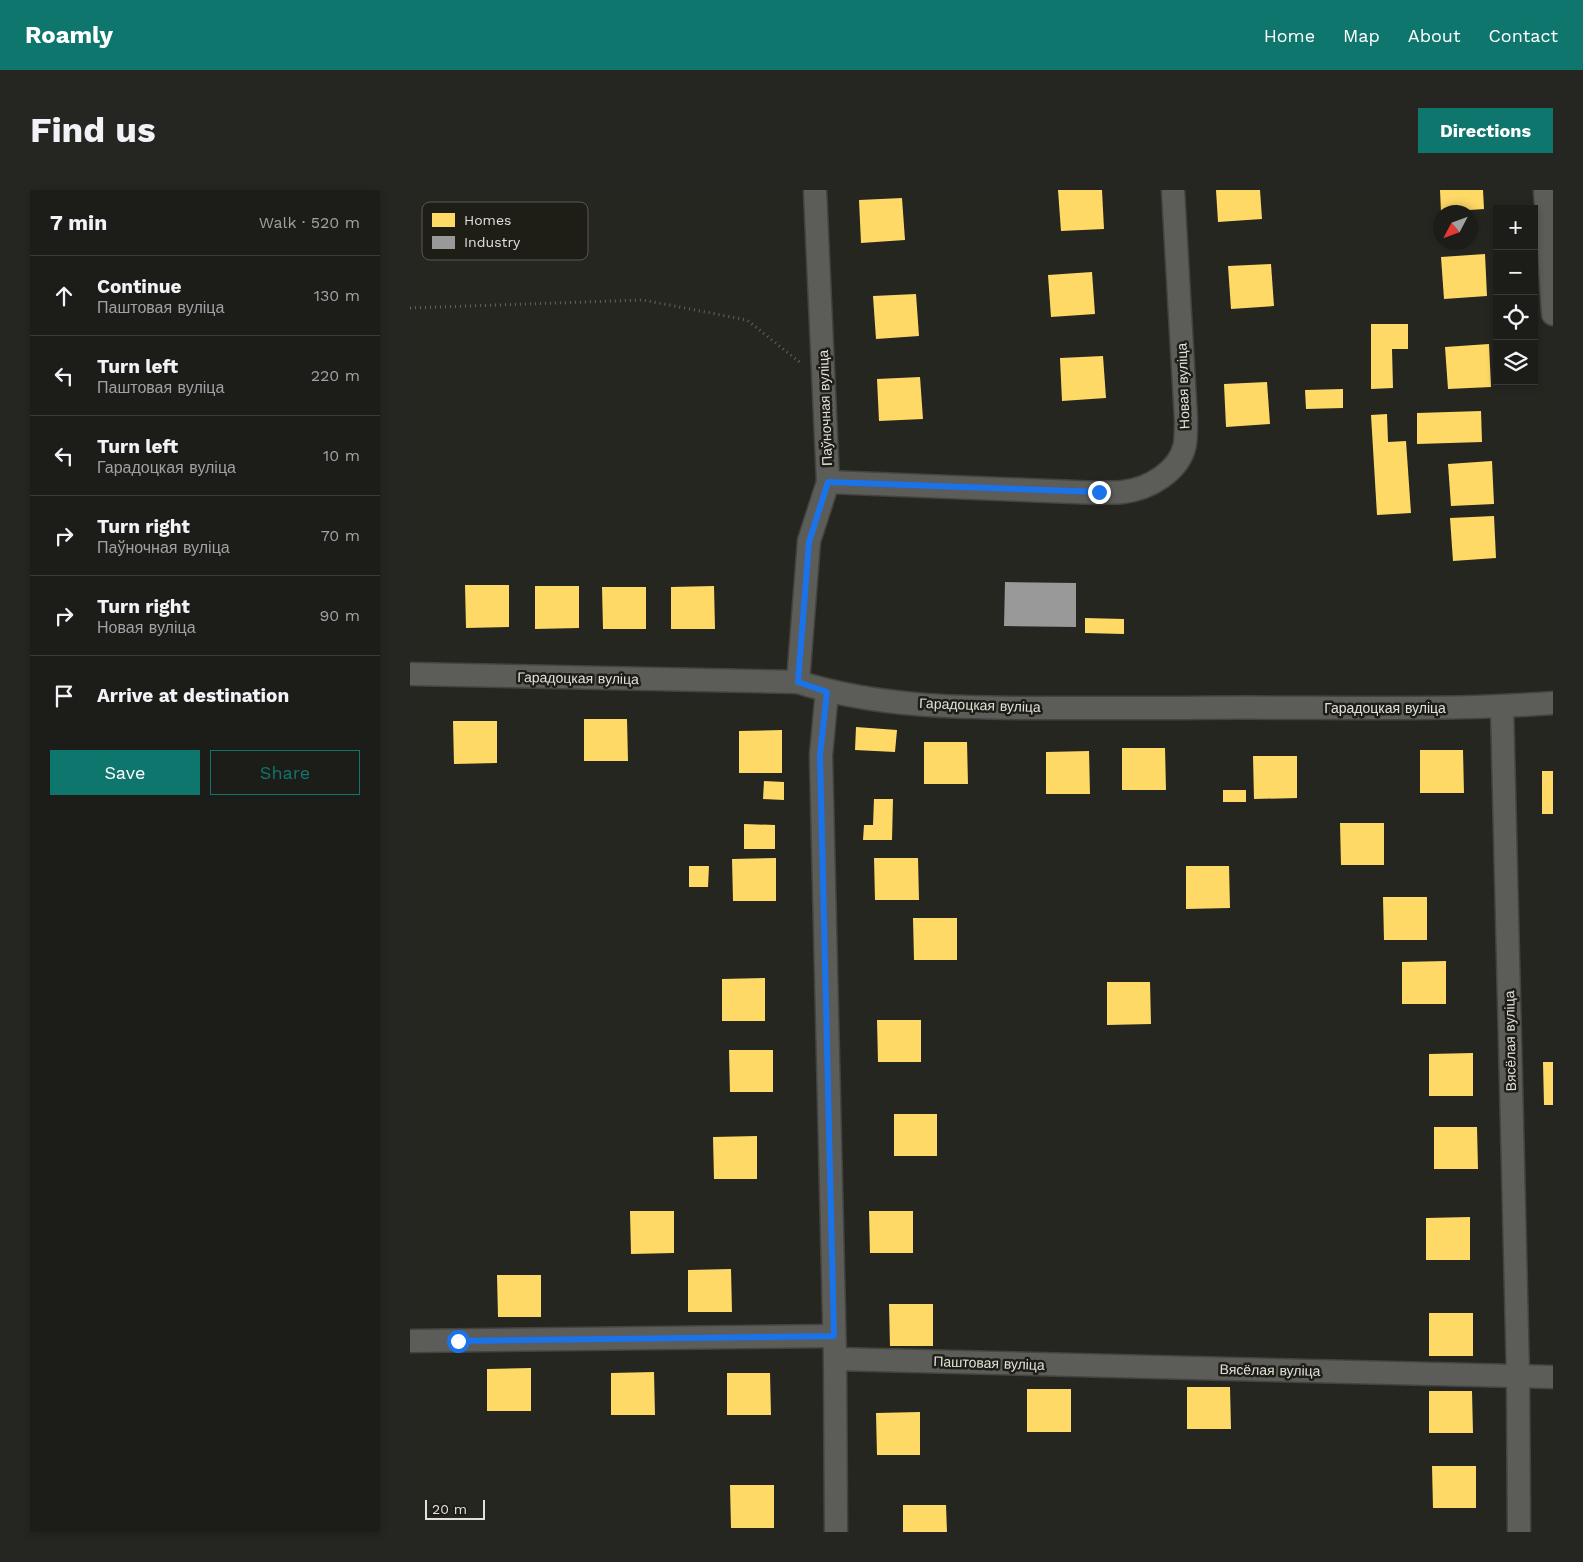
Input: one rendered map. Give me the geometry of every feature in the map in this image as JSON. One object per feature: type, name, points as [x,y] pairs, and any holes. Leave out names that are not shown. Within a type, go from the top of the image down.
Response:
[{"type":"street","name":"Паўночная вуліца","points":[[798,682],[809,542],[828,482],[815,190]]},
{"type":"street","name":"Новая вуліца","points":[[828,482],[1124,492],[1144,486],[1165,476],[1178,460],[1185,445],[1186,420],[1173,190]]},
{"type":"street","points":[[1545,190],[1553,314]]},
{"type":"street","name":"Гарадоцкая вуліца","points":[[410,674],[798,682],[827,692],[883,701],[974,708],[1502,707],[1553,703]]},
{"type":"street","points":[[827,692],[820,755],[834,1336],[836,1532]]},
{"type":"street","name":"Вясёлая вуліца","points":[[1502,707],[1518,1376],[1519,1532]]},
{"type":"street","points":[[410,1341],[834,1336]]},
{"type":"street","name":"Паштовая вуліца","points":[[834,1359],[1143,1367]]},
{"type":"street","name":"Вясёлая вуліца","points":[[1143,1367],[1518,1376]]},
{"type":"street","points":[[1518,1376],[1553,1377]]},
{"type":"path","points":[[410,308],[643,300],[747,320],[824,380]]},
{"type":"building: Homes","points":[[1058,190],[1102,190],[1104,229],[1061,231]]},
{"type":"building: Homes","points":[[1216,190],[1260,190],[1262,219],[1218,222]]},
{"type":"building: Homes","points":[[1440,190],[1483,190],[1484,209],[1478,209],[1478,205],[1441,205]]},
{"type":"building: Homes","points":[[902,198],[905,240],[861,243],[859,200]]},
{"type":"building: Homes","points":[[1485,254],[1487,296],[1444,299],[1441,257]]},
{"type":"building: Homes","points":[[1271,264],[1274,306],[1231,309],[1228,266]]},
{"type":"building: Homes","points":[[1092,272],[1095,314],[1051,317],[1048,275]]},
{"type":"building: Homes","points":[[916,294],[919,336],[876,339],[873,296]]},
{"type":"building: Homes","points":[[1371,324],[1408,324],[1408,349],[1392,349],[1393,388],[1371,389]]},
{"type":"building: Homes","points":[[1489,344],[1491,387],[1448,389],[1445,347]]},
{"type":"building: Homes","points":[[1103,356],[1106,398],[1062,401],[1060,358]]},
{"type":"building: Homes","points":[[920,377],[923,419],[879,421],[877,379]]},
{"type":"building: Homes","points":[[1267,382],[1270,424],[1226,427],[1224,384]]},
{"type":"building: Homes","points":[[1343,389],[1343,408],[1306,409],[1305,390]]},
{"type":"building: Homes","points":[[1481,411],[1482,442],[1417,444],[1417,413]]},
{"type":"building: Homes","points":[[1387,414],[1388,442],[1406,441],[1411,513],[1377,515],[1371,415]]},
{"type":"building: Homes","points":[[1492,461],[1494,504],[1451,506],[1448,464]]},
{"type":"building: Homes","points":[[1494,516],[1496,558],[1453,561],[1450,518]]},
{"type":"building: Homes","points":[[465,585],[509,585],[509,627],[466,628]]},
{"type":"building: Homes","points":[[535,586],[579,586],[579,628],[535,629]]},
{"type":"building: Homes","points":[[714,586],[715,629],[671,629],[671,587]]},
{"type":"building: Homes","points":[[602,587],[646,587],[646,629],[603,629]]},
{"type":"building: Homes","points":[[1085,618],[1124,619],[1124,634],[1085,633]]},
{"type":"building: Homes","points":[[584,719],[627,719],[628,761],[584,761]]},
{"type":"building: Homes","points":[[453,721],[497,721],[497,763],[454,764]]},
{"type":"building: Homes","points":[[856,727],[897,730],[895,752],[855,750]]},
{"type":"building: Homes","points":[[782,730],[782,773],[739,773],[739,731]]},
{"type":"building: Homes","points":[[924,742],[967,742],[968,784],[924,784]]},
{"type":"building: Homes","points":[[1122,748],[1165,748],[1166,790],[1122,790]]},
{"type":"building: Homes","points":[[1420,750],[1463,750],[1464,793],[1420,793]]},
{"type":"building: Homes","points":[[1089,751],[1090,794],[1046,794],[1046,752]]},
{"type":"building: Homes","points":[[1253,756],[1297,756],[1297,798],[1254,799]]},
{"type":"building: Homes","points":[[1542,771],[1553,771],[1553,814],[1542,814]]},
{"type":"building: Homes","points":[[764,781],[784,782],[784,800],[763,799]]},
{"type":"building: Homes","points":[[1223,790],[1246,790],[1246,802],[1223,802]]},
{"type":"building: Homes","points":[[874,799],[893,799],[892,840],[863,840],[864,825],[873,825]]},
{"type":"building: Homes","points":[[1340,823],[1384,823],[1384,865],[1341,865]]},
{"type":"building: Homes","points":[[744,824],[775,825],[775,849],[744,849]]},
{"type":"building: Homes","points":[[776,858],[776,901],[733,901],[732,859]]},
{"type":"building: Homes","points":[[874,858],[918,858],[919,900],[875,900]]},
{"type":"building: Homes","points":[[689,866],[709,866],[708,887],[689,887]]},
{"type":"building: Homes","points":[[1186,866],[1229,866],[1230,908],[1186,909]]},
{"type":"building: Homes","points":[[1383,897],[1427,897],[1427,940],[1384,940]]},
{"type":"building: Homes","points":[[913,918],[957,918],[957,960],[914,960]]},
{"type":"building: Homes","points":[[1446,961],[1446,1004],[1402,1004],[1402,962]]},
{"type":"building: Homes","points":[[765,978],[765,1021],[722,1021],[722,979]]},
{"type":"building: Homes","points":[[1107,982],[1150,982],[1151,1024],[1107,1025]]},
{"type":"building: Homes","points":[[877,1020],[921,1020],[921,1062],[878,1062]]},
{"type":"building: Homes","points":[[729,1050],[773,1050],[773,1092],[730,1092]]},
{"type":"building: Homes","points":[[1473,1053],[1473,1096],[1429,1096],[1429,1054]]},
{"type":"building: Homes","points":[[1543,1062],[1553,1062],[1553,1105],[1544,1105]]},
{"type":"building: Homes","points":[[894,1114],[937,1114],[937,1156],[894,1156]]},
{"type":"building: Homes","points":[[1434,1127],[1477,1127],[1478,1169],[1434,1169]]},
{"type":"building: Homes","points":[[757,1136],[757,1179],[714,1179],[713,1137]]},
{"type":"building: Homes","points":[[630,1211],[674,1211],[674,1253],[631,1254]]},
{"type":"building: Homes","points":[[869,1211],[913,1211],[913,1253],[870,1253]]},
{"type":"building: Homes","points":[[1470,1217],[1470,1260],[1426,1260],[1426,1218]]},
{"type":"building: Homes","points":[[731,1269],[732,1312],[688,1312],[688,1270]]},
{"type":"building: Homes","points":[[497,1275],[541,1275],[541,1317],[498,1317]]},
{"type":"building: Homes","points":[[889,1304],[933,1304],[933,1346],[890,1346]]},
{"type":"building: Homes","points":[[1429,1313],[1473,1313],[1473,1356],[1429,1356]]},
{"type":"building: Homes","points":[[531,1368],[531,1411],[487,1411],[487,1369]]},
{"type":"building: Homes","points":[[654,1372],[655,1415],[611,1415],[611,1373]]},
{"type":"building: Homes","points":[[727,1373],[770,1373],[771,1415],[727,1415]]},
{"type":"building: Homes","points":[[1187,1387],[1230,1387],[1231,1429],[1187,1429]]},
{"type":"building: Homes","points":[[1027,1389],[1071,1389],[1071,1432],[1027,1432]]},
{"type":"building: Homes","points":[[1429,1391],[1472,1391],[1473,1433],[1429,1433]]},
{"type":"building: Homes","points":[[920,1412],[920,1455],[877,1455],[876,1413]]},
{"type":"building: Homes","points":[[1432,1466],[1476,1466],[1476,1508],[1433,1508]]},
{"type":"building: Homes","points":[[730,1485],[774,1485],[774,1528],[731,1528]]},
{"type":"building: Homes","points":[[903,1505],[946,1505],[947,1532],[903,1532]]},
{"type":"building: Industry","points":[[1005,582],[1076,583],[1076,627],[1004,626]]},
{"type":"route","points":[[458,1341],[834,1336],[820,755],[827,692],[798,682],[809,542],[828,482],[1099,492]]}]
